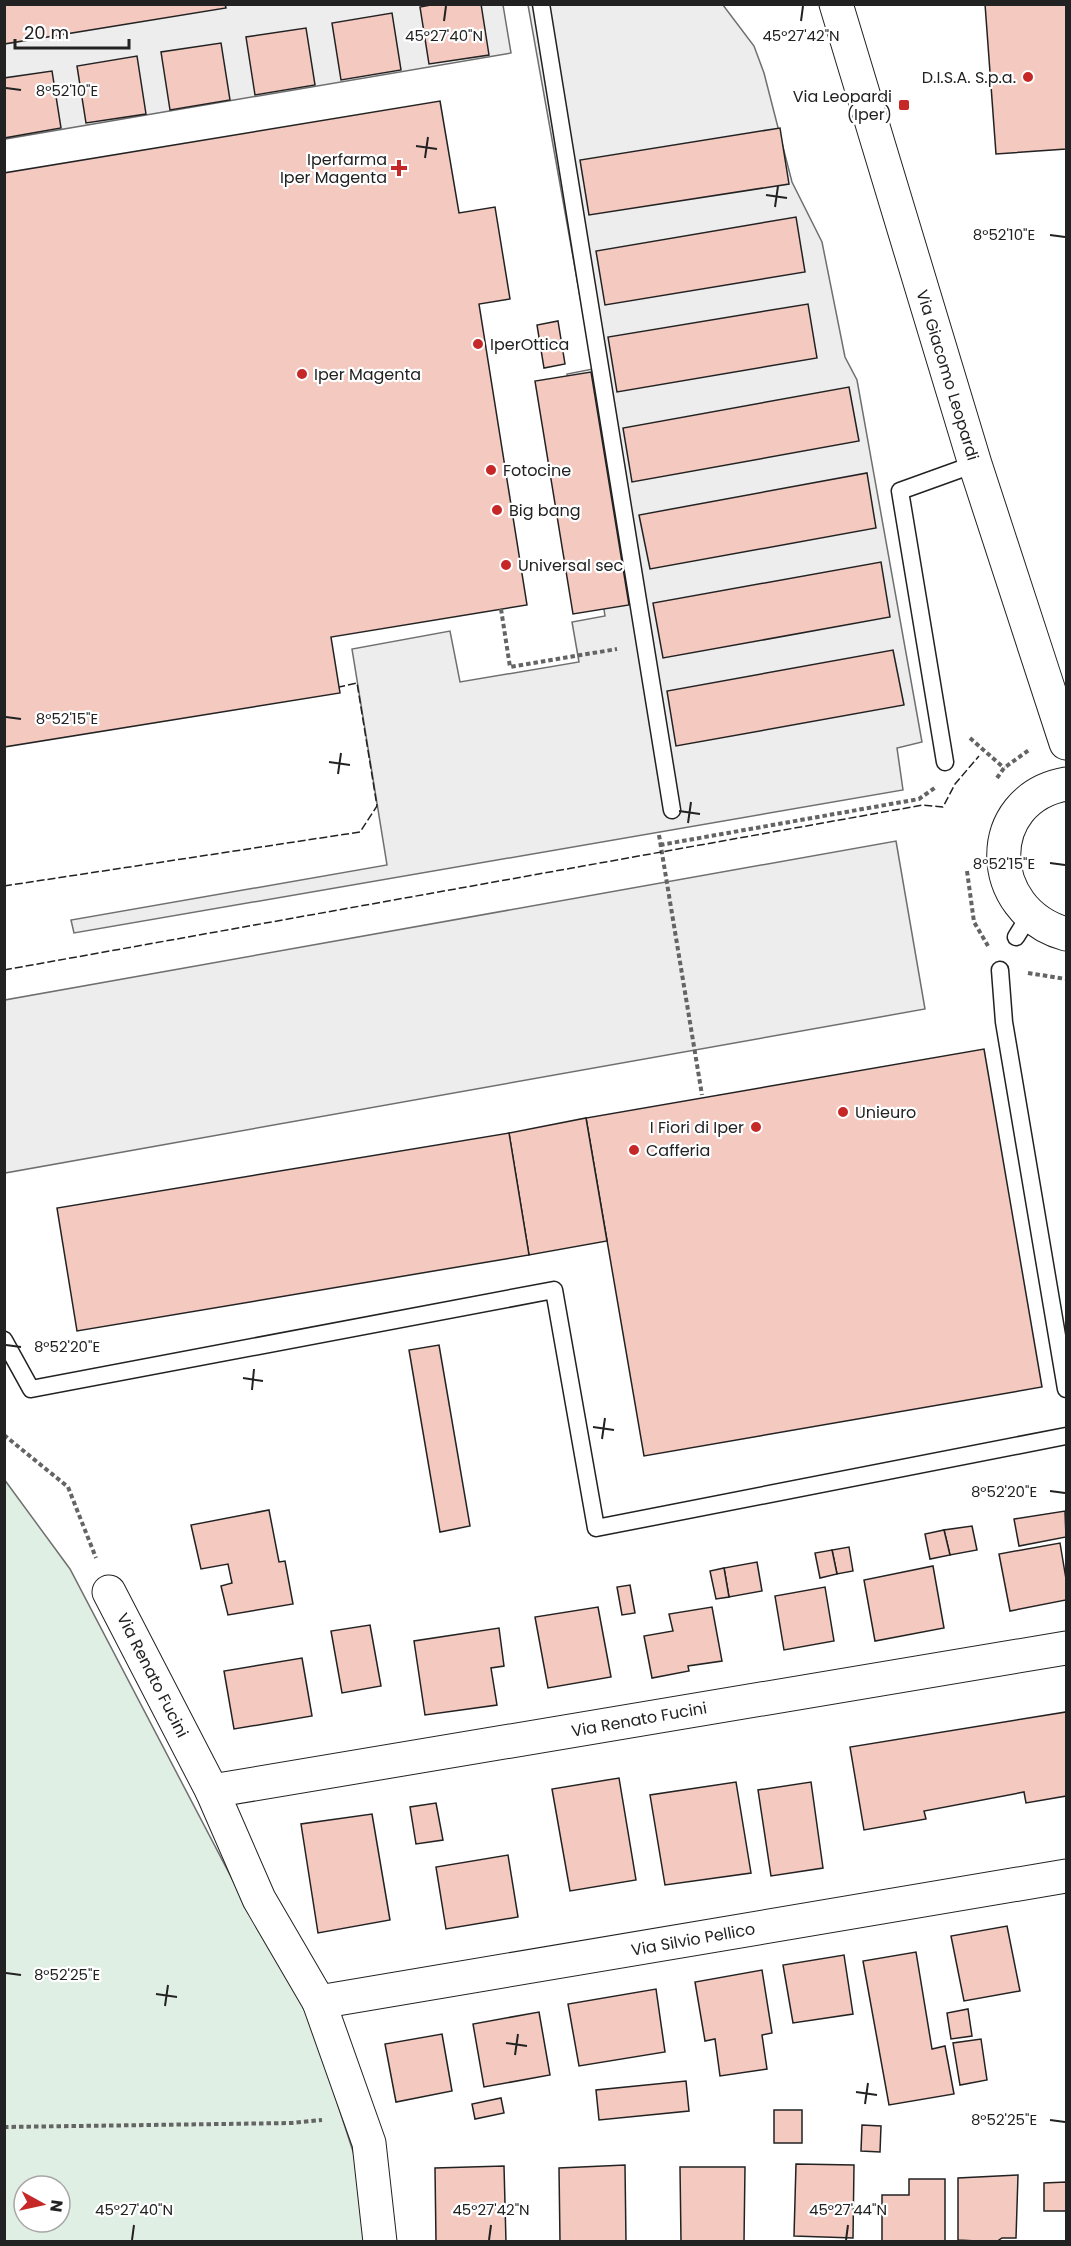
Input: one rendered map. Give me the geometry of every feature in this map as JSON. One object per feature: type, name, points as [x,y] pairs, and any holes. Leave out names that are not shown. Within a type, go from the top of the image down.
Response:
[{"type":"street","name":"Via Giacomo Leopardi","points":[[836,4],[975,464],[1066,743]]},
{"type":"street","points":[[1066,784],[1038,794],[1023,807],[1012,824],[1005,843],[1004,863],[1007,883],[1016,901],[1022,927],[1048,929],[1066,934]]},
{"type":"street","name":"Via Renato Fucini","points":[[109,1592],[212,1791],[259,1899],[319,2002],[369,2143],[380,2241]]},
{"type":"street","name":"Via Renato Fucini","points":[[212,1791],[1066,1648]]},
{"type":"street","name":"Via Silvio Pellico","points":[[319,2002],[1066,1876]]},
{"type":"lane","points":[[541,4],[672,810]]},
{"type":"lane","points":[[945,762],[900,491],[975,464]]},
{"type":"lane","points":[[1000,970],[1006,1034],[1066,1389]]},
{"type":"lane","points":[[4,1340],[30,1389],[554,1290],[597,1528],[1066,1437]]},
{"type":"path","points":[[501,609],[510,667],[618,648]]},
{"type":"path","points":[[969,751],[976,743]]},
{"type":"path","points":[[660,844],[919,799],[939,784]]},
{"type":"path","points":[[657,824],[702,1095]]},
{"type":"path","points":[[4,1435],[68,1487],[109,1592]]},
{"type":"path","points":[[4,2127],[292,2123],[328,2119],[357,2109]]},
{"type":"green space","points":[[4,1479],[70,1569],[250,1913],[295,1983],[323,2059],[359,2170],[364,2241],[5,2241]]},
{"type":"shaded area","points":[[5,5],[503,5],[511,53],[5,139]]},
{"type":"shaded area","points":[[528,5],[723,5],[754,46],[764,73],[792,182],[822,242],[845,357],[857,380],[922,742],[897,748],[903,790],[74,933],[71,920],[387,865],[352,649],[450,631],[460,682],[579,662],[572,622],[605,616],[567,374],[593,369]]},
{"type":"shaded area","points":[[896,841],[925,1009],[5,1173],[5,1000]]},
{"type":"building","points":[[4,4],[225,4],[226,8],[4,44]]},
{"type":"building","points":[[436,4],[481,4],[489,55],[429,64],[420,7]]},
{"type":"building","name":"D.I.S.A. S.p.a.","points":[[985,4],[1066,4],[1066,149],[996,154]]},
{"type":"building","points":[[392,13],[401,70],[341,80],[332,23]]},
{"type":"building","points":[[306,28],[315,85],[255,95],[246,37]]},
{"type":"building","points":[[221,43],[230,100],[170,110],[161,52]]},
{"type":"building","points":[[137,56],[146,114],[86,123],[77,66]]},
{"type":"building","points":[[52,71],[61,128],[4,138],[4,78]]},
{"type":"building","points":[[440,101],[459,213],[495,207],[510,299],[479,304],[527,605],[331,637],[340,693],[4,747],[4,173]]},
{"type":"building","points":[[780,128],[789,184],[589,215],[580,160]]},
{"type":"building","points":[[796,217],[805,272],[605,305],[596,251]]},
{"type":"building","points":[[808,304],[817,358],[617,392],[608,337]]},
{"type":"building","points":[[558,321],[565,364],[544,368],[537,325]]},
{"type":"building","points":[[591,372],[629,605],[573,614],[535,381]]},
{"type":"building","points":[[849,387],[859,441],[632,482],[623,428]]},
{"type":"building","points":[[867,473],[876,528],[650,569],[639,515]]},
{"type":"building","points":[[881,562],[890,617],[663,658],[653,603]]},
{"type":"building","points":[[893,650],[904,705],[676,746],[667,691]]},
{"type":"building","points":[[984,1049],[1042,1387],[644,1456],[586,1118]]},
{"type":"building","points":[[586,1118],[607,1241],[529,1255],[509,1133]]},
{"type":"building","points":[[509,1133],[529,1255],[77,1331],[57,1208]]},
{"type":"building","points":[[439,1345],[470,1526],[440,1532],[409,1350]]},
{"type":"building","points":[[269,1510],[279,1562],[285,1561],[293,1604],[228,1615],[221,1586],[232,1583],[228,1564],[201,1569],[191,1525]]},
{"type":"building","points":[[1065,1511],[1066,1537],[1019,1546],[1014,1519]]},
{"type":"building","points":[[972,1526],[977,1550],[950,1555],[944,1530]]},
{"type":"building","points":[[944,1530],[950,1555],[930,1559],[925,1534]]},
{"type":"building","points":[[1060,1543],[1066,1579],[1066,1600],[1010,1611],[999,1554]]},
{"type":"building","points":[[849,1547],[853,1571],[837,1574],[832,1550]]},
{"type":"building","points":[[832,1550],[837,1574],[820,1578],[815,1553]]},
{"type":"building","points":[[757,1562],[762,1591],[729,1597],[724,1568]]},
{"type":"building","points":[[933,1566],[944,1628],[875,1641],[864,1580]]},
{"type":"building","points":[[724,1568],[729,1597],[716,1599],[710,1571]]},
{"type":"building","points":[[630,1585],[635,1613],[622,1615],[617,1587]]},
{"type":"building","points":[[825,1587],[834,1641],[784,1650],[775,1596]]},
{"type":"building","points":[[598,1607],[611,1677],[548,1688],[535,1617]]},
{"type":"building","points":[[712,1607],[722,1661],[688,1666],[689,1671],[652,1678],[644,1636],[673,1631],[669,1614]]},
{"type":"building","points":[[370,1625],[381,1686],[342,1693],[331,1631]]},
{"type":"building","points":[[499,1628],[504,1666],[491,1668],[497,1705],[425,1715],[414,1641]]},
{"type":"building","points":[[302,1658],[312,1716],[234,1729],[224,1671]]},
{"type":"building","points":[[1066,1712],[1066,1796],[1026,1803],[1024,1792],[924,1811],[926,1819],[864,1830],[850,1747]]},
{"type":"building","points":[[619,1778],[636,1880],[570,1891],[552,1789]]},
{"type":"building","points":[[736,1782],[751,1873],[665,1885],[650,1795]]},
{"type":"building","points":[[811,1782],[823,1868],[771,1876],[758,1790]]},
{"type":"building","points":[[436,1803],[443,1840],[416,1844],[410,1807]]},
{"type":"building","points":[[372,1814],[390,1920],[318,1933],[301,1824]]},
{"type":"building","points":[[508,1855],[518,1917],[446,1929],[436,1867]]},
{"type":"building","points":[[1007,1926],[1020,1991],[964,2001],[951,1936]]},
{"type":"building","points":[[916,1952],[932,2049],[945,2046],[954,2094],[889,2105],[863,1961]]},
{"type":"building","points":[[844,1955],[853,2014],[793,2023],[783,1965]]},
{"type":"building","points":[[762,1970],[772,2033],[762,2035],[767,2069],[720,2076],[715,2039],[705,2041],[695,1982]]},
{"type":"building","points":[[656,1989],[665,2052],[579,2066],[568,2004]]},
{"type":"building","points":[[968,2009],[972,2036],[951,2039],[947,2013]]},
{"type":"building","points":[[539,2012],[550,2075],[484,2087],[473,2024]]},
{"type":"building","points":[[442,2034],[452,2091],[396,2102],[385,2044]]},
{"type":"building","points":[[981,2039],[987,2080],[960,2085],[953,2043]]},
{"type":"building","points":[[686,2081],[689,2111],[599,2120],[596,2090]]},
{"type":"building","points":[[501,2098],[504,2113],[475,2119],[472,2104]]},
{"type":"building","points":[[774,2110],[802,2110],[802,2143],[774,2143]]},
{"type":"building","points":[[862,2125],[881,2126],[880,2152],[861,2151]]},
{"type":"building","points":[[796,2164],[854,2165],[853,2238],[794,2236]]},
{"type":"building","points":[[625,2165],[626,2242],[560,2242],[559,2168]]},
{"type":"building","points":[[504,2166],[506,2242],[436,2242],[435,2168]]},
{"type":"building","points":[[680,2167],[745,2167],[744,2242],[681,2242]]},
{"type":"building","points":[[1018,2175],[1016,2238],[1002,2238],[996,2242],[958,2240],[958,2178]]},
{"type":"building","points":[[909,2179],[945,2179],[945,2242],[882,2242],[882,2195],[909,2195]]},
{"type":"building","points":[[1066,2182],[1066,2211],[1044,2211],[1044,2183]]},
{"type":"fence","points":[[4,886],[360,832],[377,806],[357,683],[339,687]]},
{"type":"fence","points":[[4,970],[923,805],[943,807],[955,784],[979,756]]},
{"type":"place","name":"D.I.S.A. S.p.a.","points":[[1028,77]]},
{"type":"place","name":"Via Leopardi (Iper)","points":[[904,105]]},
{"type":"place","name":"Iperfarma Iper Magenta","points":[[399,168]]},
{"type":"place","name":"IperOttica","points":[[478,344]]},
{"type":"place","name":"Iper Magenta","points":[[302,374]]},
{"type":"place","name":"Fotocine","points":[[491,470]]},
{"type":"place","name":"Big bang","points":[[497,510]]},
{"type":"place","name":"Universal sec","points":[[506,565]]},
{"type":"place","name":"Unieuro","points":[[843,1112]]},
{"type":"place","name":"I Fiori di Iper","points":[[756,1127]]},
{"type":"place","name":"Cafferia","points":[[634,1150]]}]
